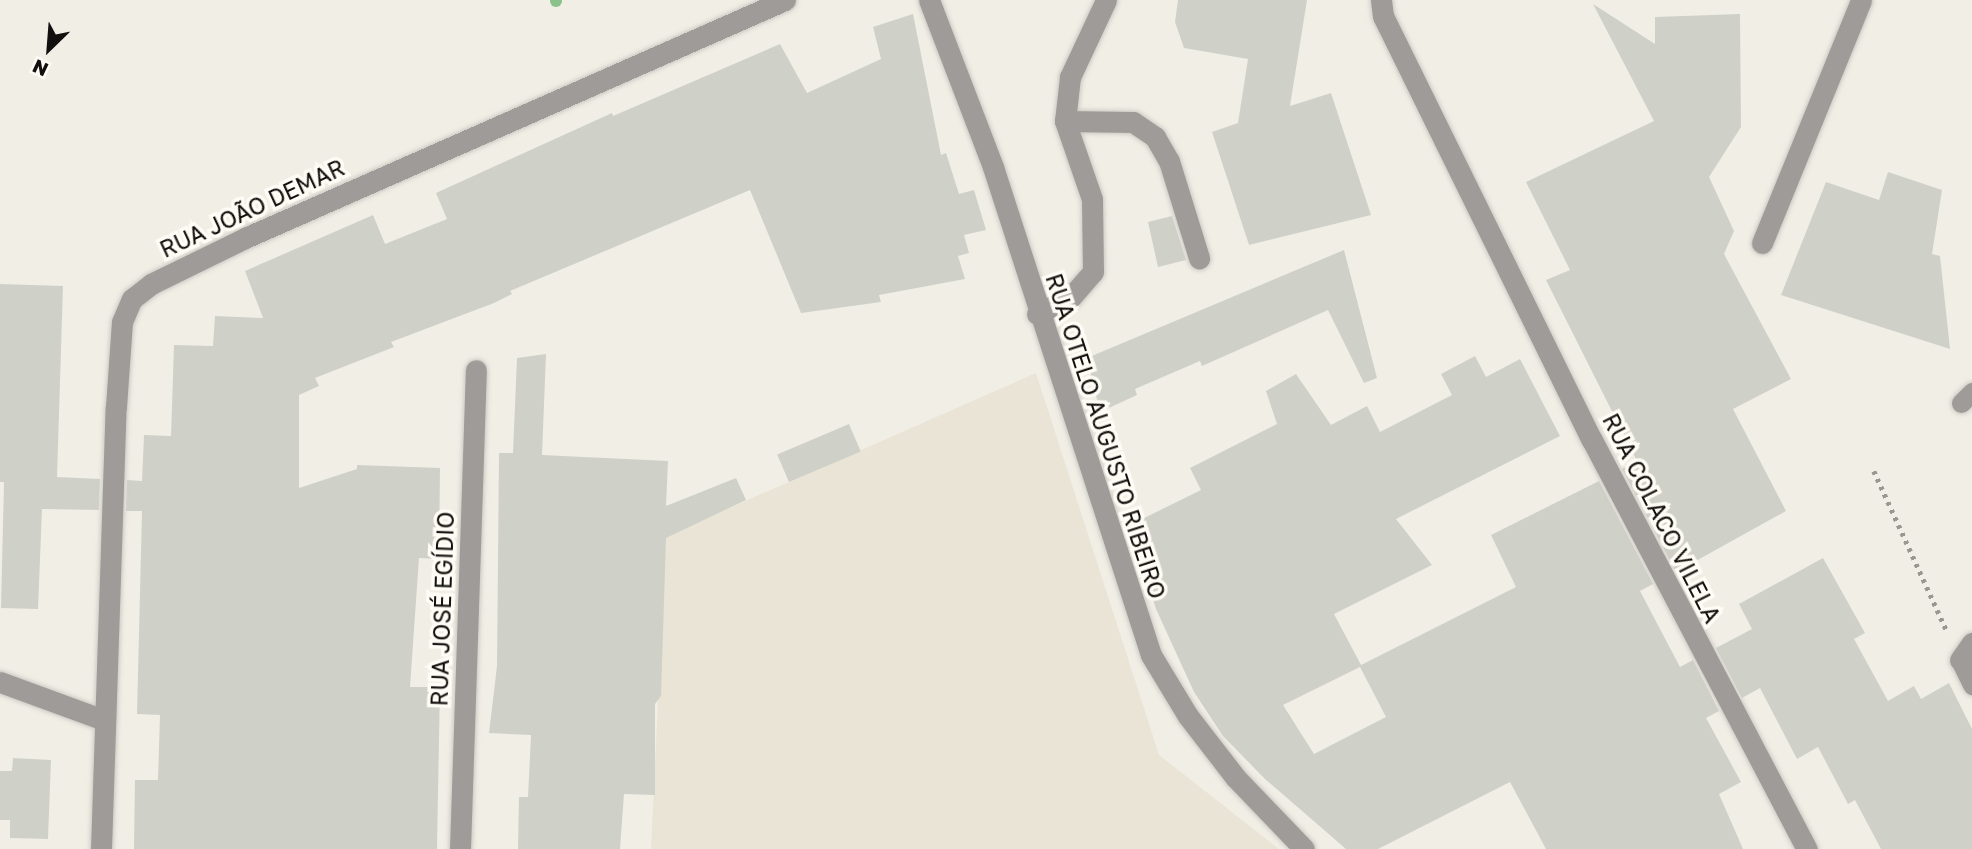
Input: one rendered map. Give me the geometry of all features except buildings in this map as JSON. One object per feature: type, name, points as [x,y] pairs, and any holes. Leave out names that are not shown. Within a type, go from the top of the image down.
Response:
[{"type":"street","name":"RUA JOÃO DEMAR","points":[[101,849],[116,407],[122,322],[132,299],[151,284],[245,238],[785,0]]},
{"type":"street","name":"RUA OTELO AUGUSTO RIBEIRO","points":[[929,0],[993,167],[1037,314],[1069,398],[1151,655],[1188,716],[1236,778],[1304,849]]},
{"type":"street","points":[[1037,314],[1071,297],[1093,272],[1093,199],[1065,121],[1070,77],[1106,0]]},
{"type":"street","name":"RUA COLACO VILELA","points":[[1381,0],[1383,16],[1592,440],[1807,849]]},
{"type":"street","points":[[1762,243],[1861,0]]},
{"type":"street","points":[[1065,121],[1133,122],[1155,137],[1169,161],[1199,258]]},
{"type":"street","name":"RUA JOSÉ EGÍDIO","points":[[460,849],[476,370]]},
{"type":"street","points":[[0,682],[104,720]]},
{"type":"lane","points":[[1966,651],[1972,685]]},
{"type":"path","points":[[1874,471],[1966,651]]},
{"type":"shaded area","points":[[1036,373],[1159,755],[1279,849],[651,849],[666,536]]}]
